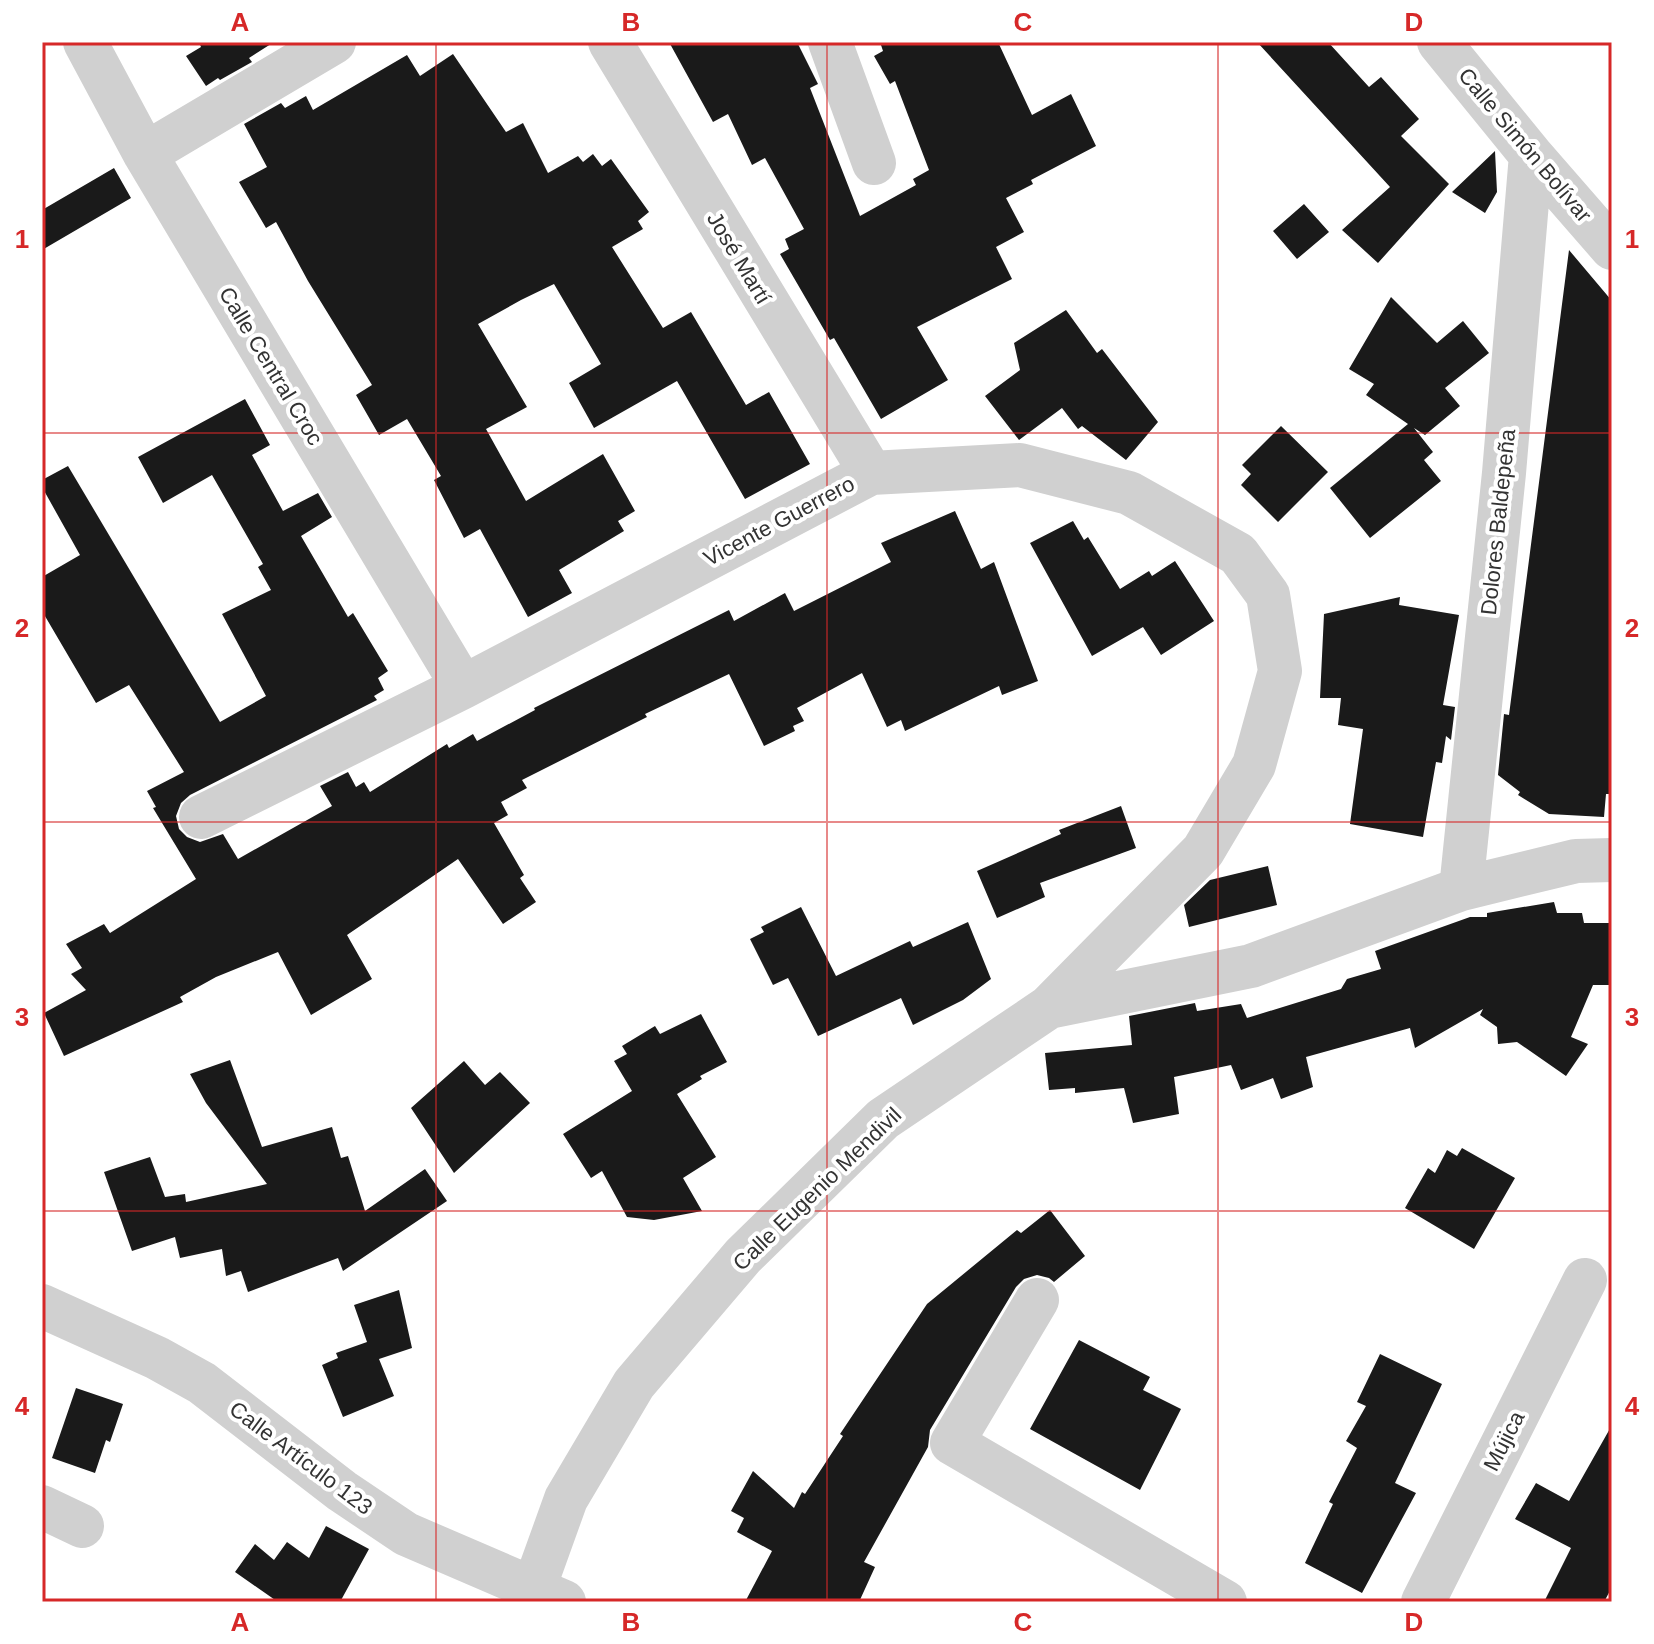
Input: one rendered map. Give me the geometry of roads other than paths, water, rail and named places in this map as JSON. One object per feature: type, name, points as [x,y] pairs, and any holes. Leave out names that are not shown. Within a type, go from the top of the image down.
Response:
[{"type":"street","name":"Calle Central Croc","points":[[85,42],[145,154],[463,687]]},
{"type":"street","points":[[145,154],[334,42]]},
{"type":"street","name":"José Martí","points":[[610,42],[871,473]]},
{"type":"street","points":[[830,42],[874,163]]},
{"type":"street","name":"Calle Simón Bolívar","points":[[1448,47],[1531,155],[1612,248]]},
{"type":"street","name":"Dolores Baldepeña","points":[[1461,889],[1504,473],[1531,155]]},
{"type":"street","name":"Vicente Guerrero","points":[[201,817],[463,687],[871,473],[1020,465],[1129,493],[1238,554],[1268,595],[1280,671],[1254,765],[1203,851],[1049,1007]]},
{"type":"street","name":"Calle Eugenio Mendivil","points":[[549,1595],[566,1499],[634,1384],[743,1256],[883,1119],[1049,1007],[1251,966],[1461,889],[1576,861],[1612,860]]},
{"type":"street","name":"Mújica","points":[[1423,1602],[1585,1280]]},
{"type":"street","points":[[1037,1300],[952,1443],[1225,1602]]},
{"type":"street","name":"Calle Artículo 123","points":[[42,1306],[157,1358],[202,1383],[342,1491],[406,1534],[549,1595]]},
{"type":"street","points":[[42,1507],[82,1526]]}]
